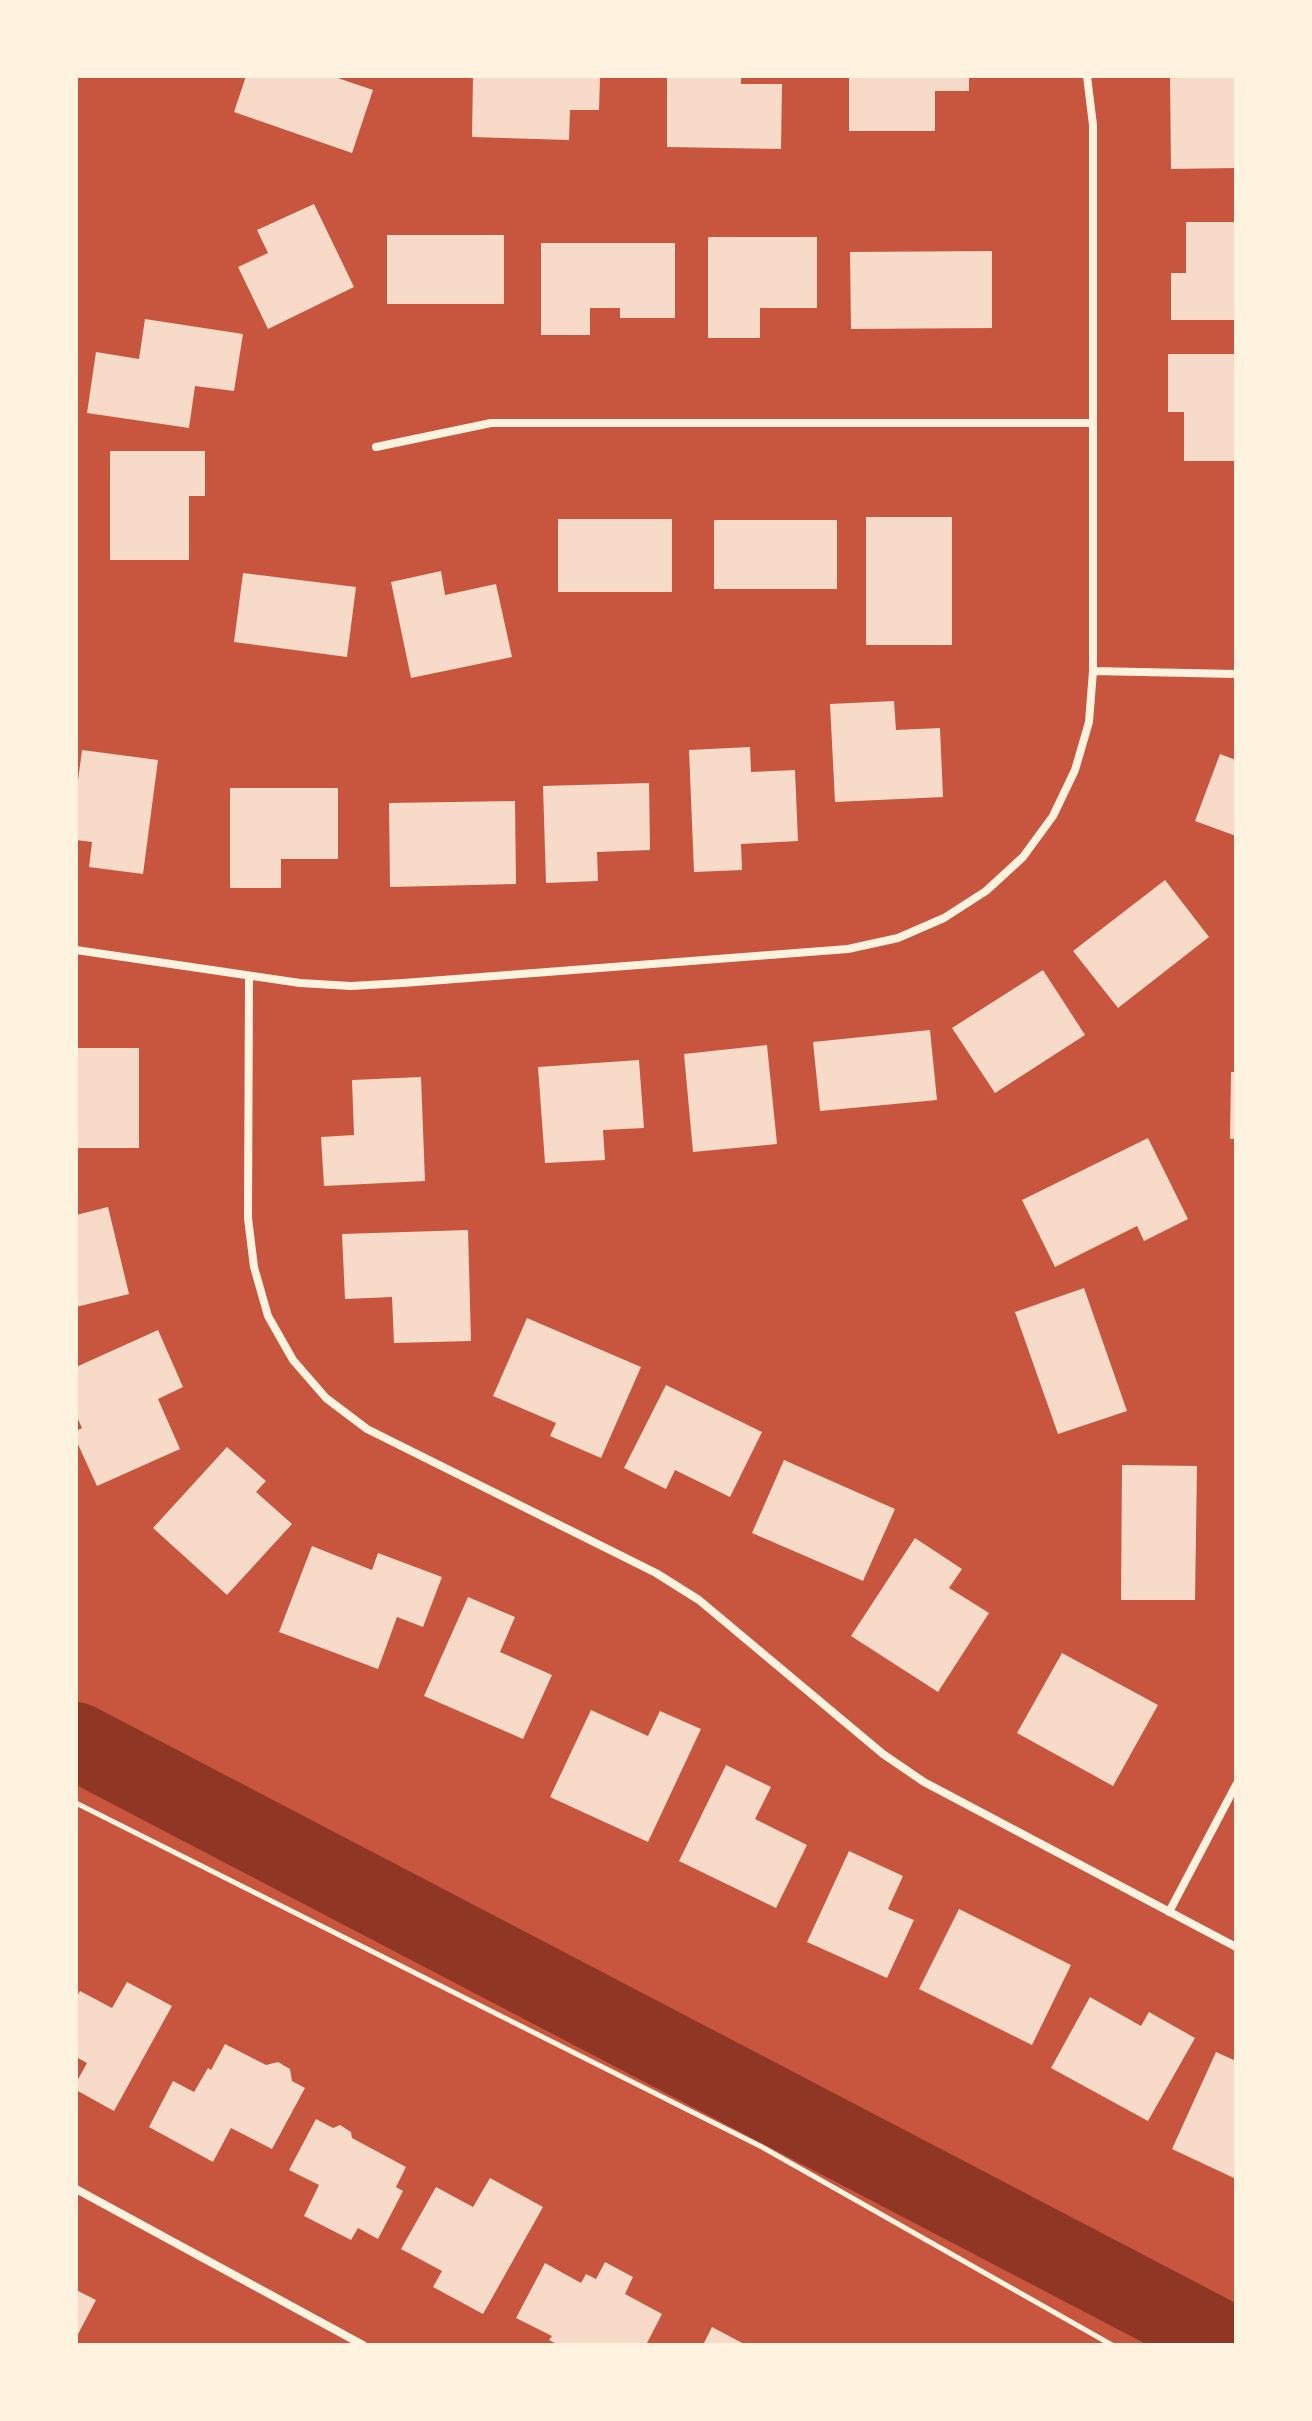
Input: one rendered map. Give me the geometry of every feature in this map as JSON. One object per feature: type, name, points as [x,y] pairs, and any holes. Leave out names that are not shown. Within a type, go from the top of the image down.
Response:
[{"type":"street","points":[[76,950],[300,983],[351,986],[403,983],[848,949],[898,938],[944,918],[986,891],[1023,857],[1045,827],[1075,770],[1089,722],[1093,671],[1093,125],[1087,76]]},
{"type":"street","points":[[376,447],[491,423],[1093,423]]},
{"type":"street","points":[[1093,671],[1236,674]]},
{"type":"street","points":[[249,977],[248,1218],[254,1267],[268,1316],[293,1360],[326,1398],[367,1429],[656,1573],[699,1600],[883,1754],[924,1782],[1236,1947]]},
{"type":"street","points":[[1169,1912],[1236,1785]]},
{"type":"street","points":[[76,2189],[363,2345]]},
{"type":"path","points":[[76,1803],[762,2147],[1112,2345]]},
{"type":"building","points":[[246,76],[332,76],[373,90],[352,153],[234,112]]},
{"type":"building","points":[[473,76],[600,76],[599,110],[570,110],[569,140],[472,137]]},
{"type":"building","points":[[667,76],[741,76],[741,84],[782,84],[781,149],[667,147]]},
{"type":"building","points":[[849,76],[969,76],[969,91],[935,91],[935,131],[849,131]]},
{"type":"building","points":[[1170,76],[1236,76],[1236,168],[1171,169]]},
{"type":"building","points":[[314,204],[354,287],[268,329],[238,267],[268,253],[257,230]]},
{"type":"building","points":[[1186,222],[1236,222],[1236,320],[1171,320],[1171,273],[1186,273]]},
{"type":"building","points":[[387,235],[504,235],[504,304],[387,304]]},
{"type":"building","points":[[708,237],[817,237],[817,308],[760,308],[760,338],[708,338]]},
{"type":"building","points":[[541,243],[675,243],[675,318],[620,318],[620,308],[590,308],[590,335],[541,335]]},
{"type":"building","points":[[992,251],[992,328],[851,329],[850,252]]},
{"type":"building","points":[[145,319],[243,334],[234,391],[195,386],[189,428],[87,413],[96,352],[139,359]]},
{"type":"building","points":[[1168,354],[1236,354],[1236,461],[1184,461],[1184,412],[1168,412]]},
{"type":"building","points":[[110,451],[205,451],[205,496],[189,496],[189,560],[110,560]]},
{"type":"building","points":[[866,517],[952,517],[952,645],[866,645]]},
{"type":"building","points":[[558,519],[672,519],[672,592],[558,592]]},
{"type":"building","points":[[714,520],[837,520],[837,589],[714,589]]},
{"type":"building","points":[[441,571],[445,595],[496,584],[512,657],[411,678],[391,582]]},
{"type":"building","points":[[243,573],[356,587],[347,657],[234,642]]},
{"type":"building","points":[[894,701],[896,730],[940,728],[943,797],[835,802],[830,704]]},
{"type":"building","points":[[750,747],[751,772],[795,770],[798,841],[741,844],[742,870],[694,872],[689,750]]},
{"type":"building","points":[[82,750],[158,760],[143,874],[89,867],[92,842],[76,840],[76,796]]},
{"type":"building","points":[[1220,754],[1236,760],[1236,836],[1195,821]]},
{"type":"building","points":[[649,783],[650,850],[597,852],[598,881],[546,883],[543,786]]},
{"type":"building","points":[[230,788],[338,788],[338,859],[281,859],[281,888],[230,888]]},
{"type":"building","points":[[515,801],[516,884],[390,887],[389,803]]},
{"type":"building","points":[[1165,880],[1209,937],[1118,1008],[1073,951]]},
{"type":"building","points":[[1043,970],[1085,1035],[995,1093],[952,1028]]},
{"type":"building","points":[[930,1030],[937,1100],[820,1111],[813,1042]]},
{"type":"building","points":[[767,1045],[777,1144],[693,1152],[684,1054]]},
{"type":"building","points":[[76,1048],[139,1048],[139,1148],[76,1148]]},
{"type":"building","points":[[639,1060],[644,1128],[603,1130],[605,1160],[545,1163],[538,1067]]},
{"type":"building","points":[[1231,1072],[1236,1072],[1236,1139],[1230,1139]]},
{"type":"building","points":[[421,1077],[425,1181],[324,1186],[321,1137],[354,1135],[352,1080]]},
{"type":"building","points":[[1148,1138],[1188,1219],[1144,1241],[1137,1226],[1055,1267],[1022,1200]]},
{"type":"building","points":[[108,1207],[129,1294],[76,1307],[76,1215]]},
{"type":"building","points":[[468,1230],[471,1341],[394,1343],[392,1297],[345,1299],[342,1234]]},
{"type":"building","points":[[1084,1288],[1127,1411],[1058,1434],[1015,1312]]},
{"type":"building","points":[[527,1318],[641,1367],[601,1458],[550,1436],[556,1423],[493,1396]]},
{"type":"building","points":[[158,1330],[183,1387],[158,1399],[180,1449],[97,1486],[76,1440],[76,1431],[82,1428],[76,1415],[76,1367]]},
{"type":"building","points":[[666,1385],[762,1432],[730,1497],[675,1470],[666,1489],[624,1468]]},
{"type":"building","points":[[227,1447],[266,1481],[256,1492],[292,1524],[227,1595],[153,1528]]},
{"type":"building","points":[[784,1460],[895,1509],[863,1581],[752,1533]]},
{"type":"building","points":[[1122,1465],[1197,1466],[1195,1600],[1121,1600]]},
{"type":"building","points":[[915,1538],[962,1569],[949,1588],[989,1613],[938,1692],[851,1636]]},
{"type":"building","points":[[312,1546],[372,1570],[378,1553],[442,1577],[423,1627],[397,1617],[378,1669],[279,1632]]},
{"type":"building","points":[[468,1597],[515,1617],[500,1652],[552,1675],[523,1739],[424,1696]]},
{"type":"building","points":[[1062,1653],[1158,1705],[1113,1786],[1017,1733]]},
{"type":"building","points":[[591,1710],[648,1736],[660,1711],[701,1729],[648,1842],[550,1797]]},
{"type":"building","points":[[726,1765],[771,1787],[755,1819],[807,1845],[776,1908],[679,1861]]},
{"type":"building","points":[[849,1851],[903,1876],[888,1909],[914,1920],[887,1978],[807,1942]]},
{"type":"building","points":[[959,1909],[1071,1965],[1032,2045],[919,1989]]},
{"type":"building","points":[[127,1982],[172,2006],[114,2111],[76,2090],[76,2083],[87,2063],[76,2057],[76,1998],[80,1991],[112,2008]]},
{"type":"building","points":[[1090,1997],[1141,2026],[1149,2012],[1195,2038],[1148,2121],[1051,2068]]},
{"type":"building","points":[[225,2044],[266,2065],[278,2062],[290,2069],[292,2081],[305,2088],[272,2149],[231,2128],[213,2162],[149,2127],[173,2081],[194,2092]]},
{"type":"building","points":[[1216,2052],[1236,2061],[1236,2179],[1172,2149]]},
{"type":"building","points":[[316,2119],[333,2128],[340,2125],[351,2132],[352,2138],[406,2167],[396,2187],[403,2191],[378,2239],[358,2228],[351,2240],[304,2216],[319,2185],[289,2170]]},
{"type":"building","points":[[490,2178],[543,2207],[483,2314],[433,2287],[442,2271],[401,2249],[436,2187],[473,2207]]},
{"type":"building","points":[[605,2262],[633,2277],[625,2294],[662,2314],[646,2345],[559,2345],[549,2340],[552,2336],[516,2318],[545,2263],[581,2283],[586,2274],[596,2279]]},
{"type":"building","points":[[76,2290],[96,2300],[76,2338]]},
{"type":"building","points":[[712,2327],[746,2345],[703,2345]]},
{"type":"waterway","points":[[76,1741],[1232,2345]]}]
